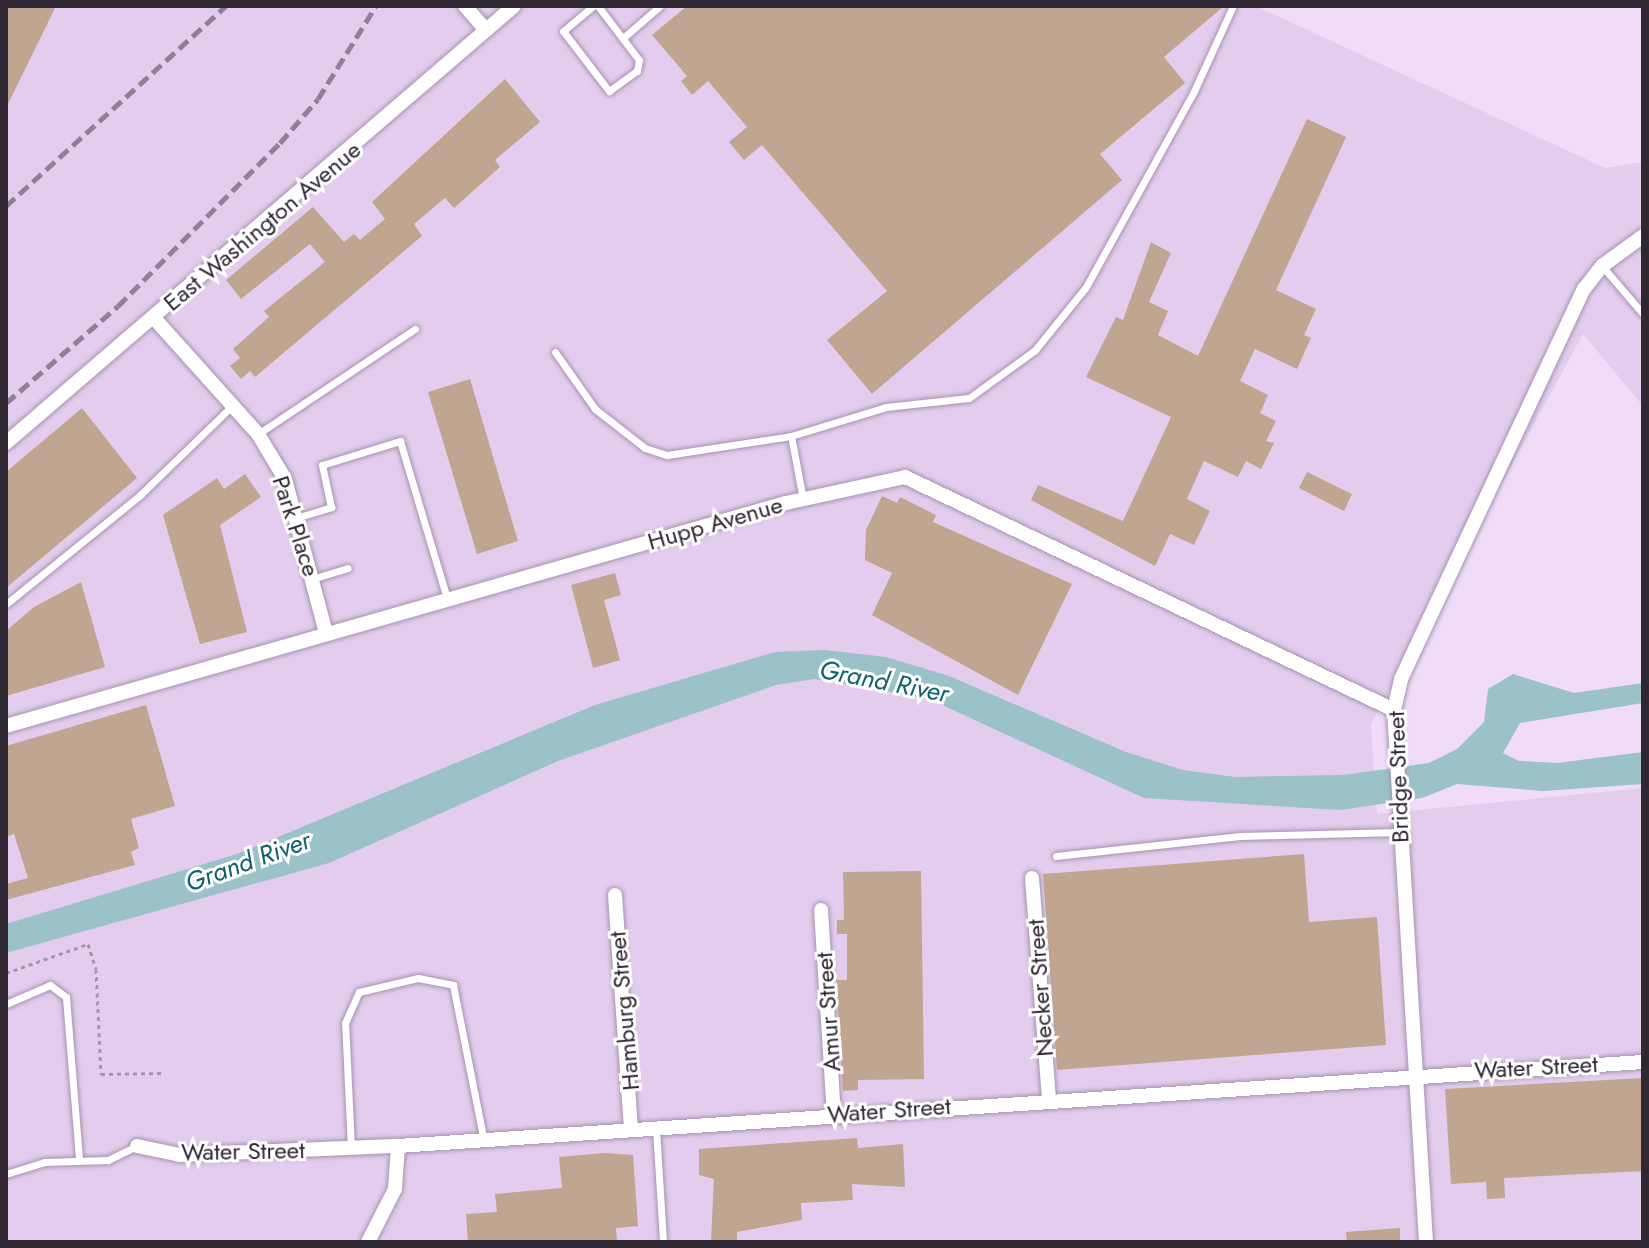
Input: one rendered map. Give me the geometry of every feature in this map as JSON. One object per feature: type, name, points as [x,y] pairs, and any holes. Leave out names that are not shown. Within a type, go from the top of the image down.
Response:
[{"type":"street","points":[[465,6],[486,30]]},
{"type":"street","name":"East Washington Avenue","points":[[6,443],[514,6]]},
{"type":"street","name":"Bridge Street","points":[[1426,1242],[1394,757],[1394,710],[1401,679],[1584,289],[1602,266],[1643,236]]},
{"type":"street","name":"Park Place","points":[[154,318],[258,434],[299,517],[326,633]]},
{"type":"street","name":"Hupp Avenue","points":[[6,726],[803,499],[905,477],[1394,710]]},
{"type":"street","name":"Necker Street","points":[[1032,878],[1049,1099]]},
{"type":"street","name":"Hamburg Street","points":[[615,895],[631,1127]]},
{"type":"street","name":"Amur Street","points":[[821,910],[834,1114]]},
{"type":"street","name":"Water Street","points":[[137,1146],[180,1155],[398,1146],[656,1125],[1416,1074],[1643,1062]]},
{"type":"street","points":[[368,1242],[395,1189],[398,1146]]},
{"type":"lane","points":[[596,6],[639,60],[637,71],[609,91],[563,31],[596,6]]},
{"type":"lane","points":[[623,38],[660,6]]},
{"type":"lane","points":[[555,352],[595,409],[645,448],[667,455],[791,436],[886,407],[969,398],[1035,350],[1086,287],[1233,6]]},
{"type":"lane","points":[[1602,266],[1643,314]]},
{"type":"lane","points":[[258,434],[415,329]]},
{"type":"lane","points":[[6,604],[140,495],[233,405]]},
{"type":"lane","points":[[791,436],[803,499]]},
{"type":"lane","points":[[299,517],[331,507],[322,465],[400,441],[447,599]]},
{"type":"lane","points":[[315,578],[348,568]]},
{"type":"lane","points":[[1056,856],[1240,836],[1399,826]]},
{"type":"lane","points":[[351,1148],[345,1023],[359,992],[418,978],[453,985],[483,1137]]},
{"type":"lane","points":[[6,1004],[50,985],[66,997],[79,1160]]},
{"type":"lane","points":[[656,1125],[663,1239]]},
{"type":"lane","points":[[6,1174],[79,1160],[108,1160],[137,1146]]},
{"type":"path","points":[[6,973],[88,944],[96,969],[101,1074],[164,1073]]},
{"type":"shaded area","points":[[6,6],[1256,6],[1605,168],[1643,162],[1643,406],[1583,334],[1371,724],[1377,814],[1643,788],[1643,1242],[6,1242]]},
{"type":"water","name":"Grand River","points":[[824,650],[886,657],[949,676],[1126,752],[1183,770],[1235,777],[1343,775],[1429,763],[1457,749],[1484,722],[1488,689],[1513,674],[1574,693],[1643,683],[1643,703],[1520,723],[1503,753],[1519,761],[1557,763],[1643,752],[1643,784],[1543,791],[1457,784],[1422,798],[1340,810],[1144,798],[927,698],[814,679],[776,685],[558,761],[329,863],[6,953],[6,924],[237,854],[595,705],[775,652]]},
{"type":"building","points":[[6,6],[56,6],[6,108]]},
{"type":"building","points":[[687,6],[1224,6],[1164,57],[1185,83],[1100,154],[1122,180],[872,394],[827,340],[887,291],[762,145],[744,160],[729,142],[747,127],[708,81],[692,95],[681,81],[687,76],[652,35]]},
{"type":"building","points":[[505,79],[540,122],[495,160],[500,167],[454,208],[445,198],[414,224],[422,236],[255,377],[250,371],[241,379],[230,366],[240,358],[233,349],[269,317],[264,311],[325,262],[310,244],[241,299],[226,280],[313,207],[344,242],[354,234],[360,240],[385,219],[372,202]]},
{"type":"building","points":[[1307,119],[1346,137],[1276,290],[1316,309],[1304,335],[1311,338],[1297,369],[1255,349],[1240,381],[1268,395],[1260,413],[1276,421],[1266,441],[1274,443],[1261,469],[1246,461],[1238,477],[1204,461],[1187,499],[1210,511],[1194,545],[1170,534],[1155,566],[1031,500],[1038,485],[1123,521],[1171,417],[1086,377],[1116,317],[1123,320],[1151,242],[1171,253],[1149,302],[1168,311],[1158,335],[1198,356]]},
{"type":"building","points":[[470,379],[518,541],[477,554],[428,392]]},
{"type":"building","points":[[82,408],[137,478],[6,588],[6,472]]},
{"type":"building","points":[[1307,472],[1352,494],[1344,511],[1299,488]]},
{"type":"building","points":[[245,474],[261,497],[220,525],[247,632],[200,644],[163,515],[217,478],[224,489]]},
{"type":"building","points":[[882,496],[897,503],[900,497],[936,515],[933,522],[1072,584],[1018,695],[872,615],[892,573],[865,560],[866,530]]},
{"type":"building","points":[[615,573],[621,595],[604,600],[620,660],[593,668],[571,585]]},
{"type":"building","points":[[81,582],[105,667],[6,696],[6,631],[34,607]]},
{"type":"building","points":[[146,705],[175,806],[131,819],[139,848],[131,852],[135,865],[6,900],[6,884],[28,878],[14,834],[6,837],[6,746]]},
{"type":"building","points":[[1304,854],[1309,922],[1377,917],[1386,1045],[1057,1070],[1043,874]]},
{"type":"building","points":[[921,871],[924,1079],[858,1080],[858,1090],[843,1091],[836,980],[847,980],[847,934],[837,934],[837,920],[844,920],[843,872]]},
{"type":"building","points":[[1643,1078],[1643,1171],[1504,1178],[1505,1198],[1487,1199],[1486,1182],[1451,1184],[1445,1089]]},
{"type":"building","points":[[857,1138],[858,1148],[903,1144],[905,1187],[852,1184],[853,1200],[801,1203],[802,1220],[737,1232],[737,1242],[711,1242],[714,1179],[699,1175],[699,1149]]},
{"type":"building","points":[[605,1153],[633,1155],[638,1226],[616,1228],[617,1242],[468,1242],[466,1214],[497,1212],[495,1194],[562,1188],[559,1157]]},
{"type":"building","points":[[1400,1228],[1400,1242],[1347,1242],[1346,1232]]},
{"type":"railway","points":[[6,206],[226,6]]},
{"type":"railway","points":[[6,403],[118,306],[280,143],[318,99],[376,6]]}]
